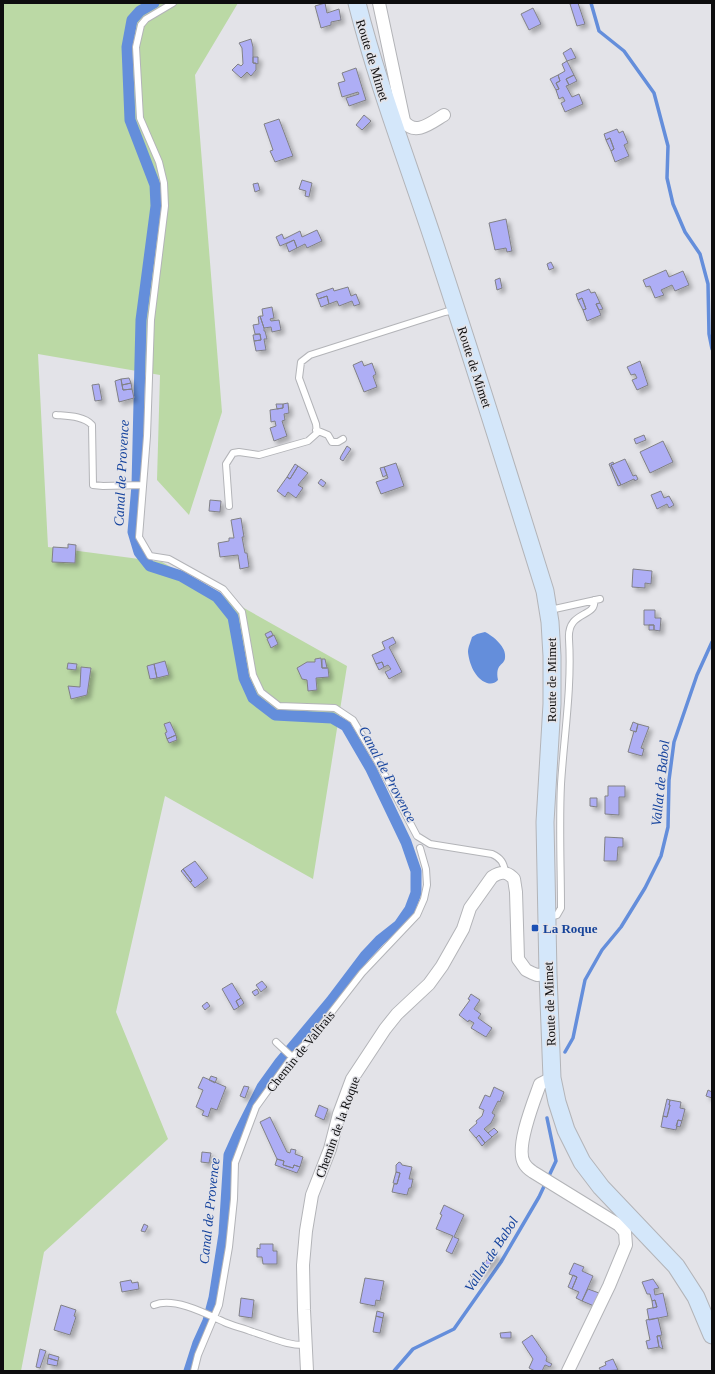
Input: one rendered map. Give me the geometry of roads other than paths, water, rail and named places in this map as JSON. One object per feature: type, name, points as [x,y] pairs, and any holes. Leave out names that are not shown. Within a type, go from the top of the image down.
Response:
[{"type":"main road","name":"Route de Mimet","points":[[357,3],[382,90],[456,310],[545,591],[552,656],[552,697],[545,822],[548,974],[552,1078],[557,1102],[566,1130],[582,1162],[601,1187],[676,1266],[696,1297],[707,1307],[711,1328]]},
{"type":"street","points":[[379,3],[404,121],[407,126],[419,128],[444,115]]},
{"type":"street","points":[[505,872],[514,879],[516,885],[518,959],[526,970],[532,973],[537,975],[548,974]]},
{"type":"street","name":"Chemin de la Roque","points":[[307,1371],[303,1265],[306,1231],[312,1195],[330,1149],[339,1114],[352,1078],[397,1014],[429,984],[442,966],[463,929],[470,908],[492,877],[505,872]]},
{"type":"street","points":[[552,1078],[540,1084],[528,1120],[521,1153],[524,1164],[533,1172],[619,1225],[625,1232],[626,1245],[606,1293],[568,1371]]},
{"type":"lane","points":[[173,3],[146,19],[141,25],[136,47],[140,118],[159,162],[164,183],[165,206],[151,320],[146,436],[139,536],[150,556],[169,559],[223,589],[242,612],[253,675],[261,692],[279,706],[335,708],[353,720],[379,764],[417,836],[430,844],[492,854],[499,858],[504,864],[505,872]]},
{"type":"lane","points":[[229,506],[226,464],[233,453],[239,452],[259,455],[308,441],[317,433],[299,378],[301,362],[310,355],[456,310]]},
{"type":"lane","points":[[56,415],[77,417],[88,421],[92,425],[93,485],[142,485]]},
{"type":"lane","points":[[316,430],[328,435],[332,442],[338,442],[343,439]]},
{"type":"lane","points":[[547,917],[557,915],[561,908],[561,784],[570,652],[569,631],[570,625],[574,620],[591,610],[597,599],[548,610]]},
{"type":"lane","name":"Chemin de Valfrais","points":[[194,1371],[212,1315],[219,1305],[229,1246],[234,1199],[235,1162],[256,1107],[292,1056],[313,1036],[362,973],[417,915],[424,899],[427,885],[426,869],[420,848]]},
{"type":"lane","points":[[276,1042],[292,1056]]},
{"type":"lane","points":[[154,1305],[170,1302],[212,1315],[224,1322],[292,1345],[306,1345]]},
{"type":"water","points":[[485,632],[499,642],[505,654],[504,661],[498,671],[498,680],[490,684],[479,678],[473,670],[468,650],[472,637]]},
{"type":"waterway","name":"Canal de Provence","points":[[154,3],[140,11],[132,20],[127,47],[130,120],[155,185],[156,206],[141,320],[137,485],[133,532],[139,552],[150,566],[181,576],[217,597],[233,617],[244,678],[253,698],[275,715],[332,718],[346,726],[371,769],[406,842],[416,871],[416,893],[410,909],[399,925],[380,940],[365,956],[331,1001],[280,1062],[262,1087],[238,1135],[229,1155],[224,1234],[214,1298],[208,1321],[198,1343],[189,1371]]},
{"type":"waterway","name":"Vallat de Babol","points":[[591,3],[599,31],[624,51],[654,93],[668,146],[667,178],[673,204],[685,232],[700,254],[708,284],[709,334],[712,349]]},
{"type":"waterway","name":"Vallat de Babol","points":[[565,1052],[573,1038],[585,980],[602,950],[621,927],[645,888],[661,856],[668,827],[669,780],[674,742],[697,675],[712,642]]},
{"type":"waterway","name":"Vallat de Babol","points":[[394,1371],[413,1349],[454,1329],[501,1262],[539,1197],[556,1161],[547,1118]]},
{"type":"place","name":"La Roque","points":[[535,928]]}]
